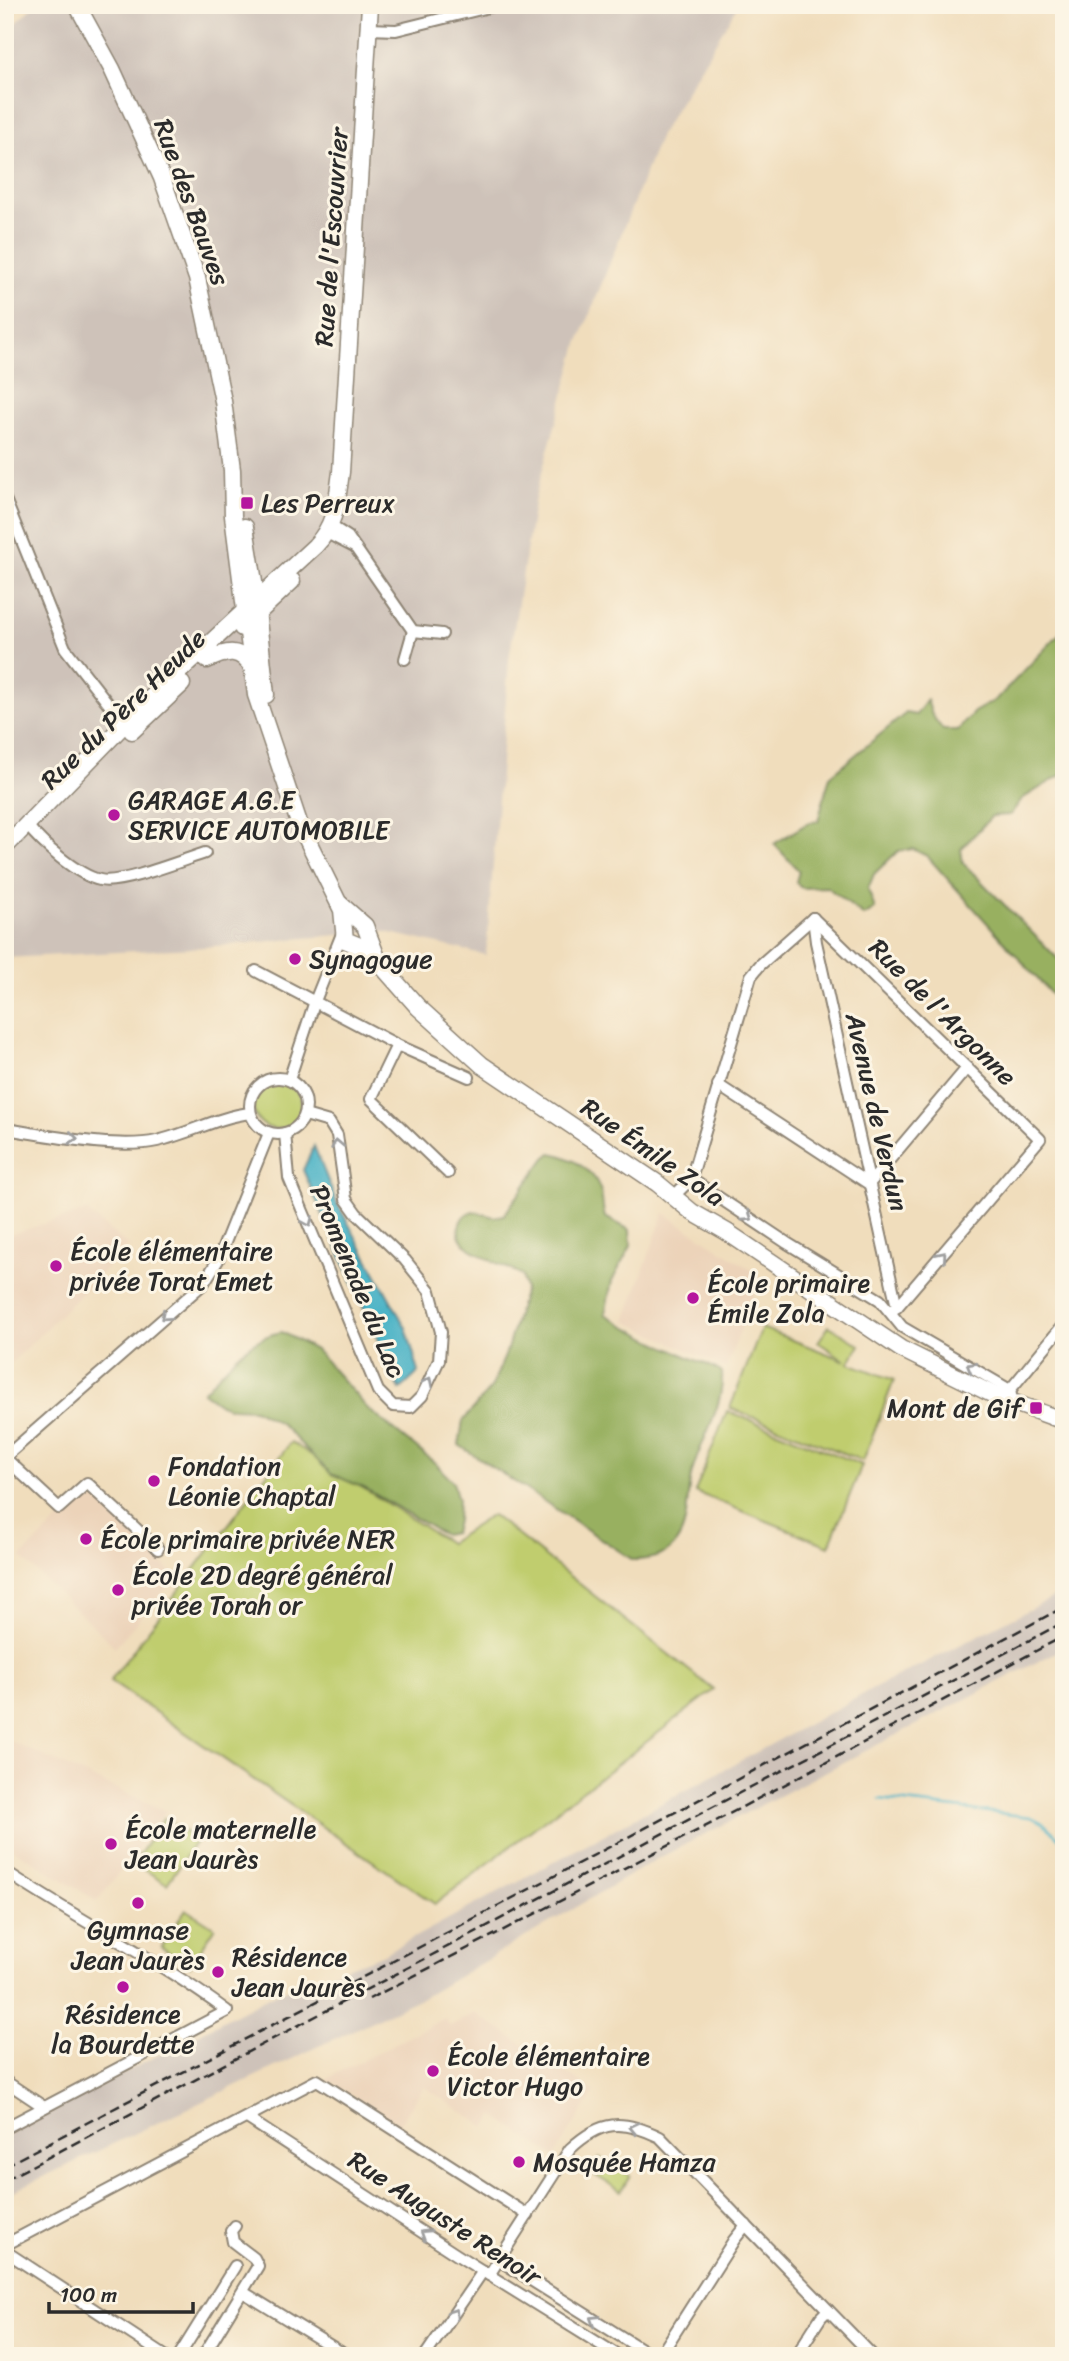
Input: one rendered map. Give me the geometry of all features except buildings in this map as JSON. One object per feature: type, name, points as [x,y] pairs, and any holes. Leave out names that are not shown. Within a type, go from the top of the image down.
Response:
[{"type":"main road","name":"Rue des Bauves","points":[[77,5],[118,81],[162,178],[197,278],[216,363],[232,470],[252,567],[251,616]]},
{"type":"main road","name":"Rue de l'Escouvrier","points":[[332,532],[341,472],[370,5]]},
{"type":"main road","name":"Rue des Bauves","points":[[232,470],[232,507],[251,616]]},
{"type":"main road","points":[[251,616],[332,532]]},
{"type":"main road","points":[[251,616],[283,575],[332,532]]},
{"type":"main road","points":[[252,567],[265,576],[283,575]]},
{"type":"main road","name":"Rue du Père Heude","points":[[128,728],[207,660],[251,616]]},
{"type":"main road","name":"Rue du Père Heude","points":[[5,859],[30,828],[128,728],[251,616]]},
{"type":"main road","name":"Rue Émile Zola","points":[[251,616],[256,695],[299,822],[354,934],[418,1007],[470,1056],[657,1184],[700,1218],[727,1232],[892,1343],[959,1385],[1006,1400],[1028,1419],[1064,1421]]},
{"type":"main road","name":"Rue Émile Zola","points":[[251,616],[265,679],[267,727]]},
{"type":"main road","points":[[207,660],[223,653],[234,653],[246,659],[253,669]]},
{"type":"main road","name":"Rue du Père Heude","points":[[5,847],[30,828]]},
{"type":"street","points":[[369,29],[396,30],[497,5]]},
{"type":"street","points":[[5,499],[65,648],[128,728]]},
{"type":"street","points":[[332,532],[354,547],[413,631],[442,634]]},
{"type":"street","points":[[405,659],[413,631]]},
{"type":"street","points":[[30,828],[79,871],[102,881],[121,879],[205,853]]},
{"type":"street","points":[[673,1197],[691,1179],[751,976],[813,918]]},
{"type":"street","name":"Rue de l'Argonne","points":[[813,918],[1040,1139],[894,1309]]},
{"type":"street","name":"Avenue de Verdun","points":[[813,918],[894,1309]]},
{"type":"street","points":[[289,1080],[334,952],[354,934]]},
{"type":"street","points":[[257,971],[397,1045],[469,1077]]},
{"type":"street","points":[[397,1045],[371,1099],[448,1173]]},
{"type":"street","points":[[718,1085],[869,1184],[967,1068]]},
{"type":"street","points":[[271,1078],[289,1080],[296,1084],[305,1098],[305,1115],[297,1127],[285,1133],[270,1133],[261,1128],[250,1113],[256,1087],[271,1078]]},
{"type":"street","points":[[5,1129],[125,1144],[157,1142],[231,1116],[250,1113]]},
{"type":"street","name":"Promenade du Lac","points":[[285,1133],[289,1178],[378,1391],[394,1406],[411,1407],[422,1396],[439,1360],[441,1332],[430,1291],[405,1260],[356,1213],[346,1199],[337,1135],[329,1122],[305,1115]]},
{"type":"street","points":[[158,1549],[87,1483],[59,1508],[5,1457],[202,1284],[218,1260],[270,1133]]},
{"type":"street","points":[[691,1179],[787,1243],[894,1309],[902,1327],[1006,1400],[1064,1324]]},
{"type":"street","points":[[5,1871],[191,1984],[228,2011],[5,2128]]},
{"type":"street","points":[[5,2245],[317,2080],[528,2215]]},
{"type":"street","points":[[5,2081],[44,2107]]},
{"type":"street","name":"Rue Auguste Renoir","points":[[247,2118],[619,2356]]},
{"type":"street","points":[[425,2356],[486,2273],[499,2260],[566,2155],[583,2137],[600,2128],[621,2125],[638,2126],[660,2137],[873,2356]]},
{"type":"street","points":[[660,2356],[746,2225]]},
{"type":"street","points":[[203,2356],[258,2266],[254,2258],[233,2242],[231,2231],[234,2226]]},
{"type":"street","points":[[5,2251],[164,2356]]},
{"type":"street","name":"Rue Auguste Renoir","points":[[499,2260],[652,2356]]},
{"type":"street","points":[[179,2356],[235,2266]]},
{"type":"street","points":[[243,2292],[347,2356]]},
{"type":"street","points":[[796,2356],[828,2310]]},
{"type":"shaded area","points":[[34,5],[738,5],[660,135],[578,344],[535,497],[509,659],[486,955],[382,931],[193,948],[5,958],[5,35]]},
{"type":"shaded area","points":[[86,1211],[129,1246],[5,1369],[5,1236]]},
{"type":"shaded area","name":"École primaire Émile Zola","points":[[664,1213],[761,1276],[726,1368],[625,1321]]},
{"type":"shaded area","points":[[90,1490],[176,1577],[115,1647],[21,1557]]},
{"type":"shaded area","points":[[1064,1592],[1064,1648],[655,1860],[429,1994],[5,2195],[5,2136],[274,1994],[382,1955],[873,1689]]},
{"type":"shaded area","points":[[6,1739],[166,1811],[97,1901],[5,1844]]},
{"type":"shaded area","points":[[475,2013],[595,2092],[554,2156],[494,2115],[486,2127],[424,2087],[399,2124],[326,2079],[445,2018],[450,2026]]},
{"type":"green space","points":[[1064,629],[1064,773],[1022,799],[1010,815],[992,816],[961,849],[963,863],[1064,965],[1064,1004],[1052,995],[927,856],[913,849],[898,851],[874,874],[868,889],[875,909],[864,916],[827,887],[802,888],[796,882],[799,871],[774,844],[808,823],[818,821],[830,776],[906,713],[916,715],[927,700],[932,715],[943,730],[958,730],[974,712],[997,699]]},
{"type":"green space","points":[[277,1081],[294,1088],[301,1105],[294,1122],[277,1129],[260,1122],[253,1105],[260,1088]]},
{"type":"green space","points":[[551,1153],[566,1157],[587,1170],[600,1189],[605,1217],[630,1230],[631,1246],[612,1281],[605,1314],[655,1342],[722,1373],[715,1414],[693,1467],[683,1529],[672,1548],[651,1558],[633,1560],[459,1445],[463,1421],[491,1388],[505,1356],[525,1289],[522,1275],[482,1256],[464,1243],[459,1235],[459,1227],[464,1217],[473,1211],[494,1217],[504,1215]]},
{"type":"green space","points":[[829,1326],[860,1345],[849,1363],[894,1380],[863,1461],[730,1408],[762,1328],[846,1361],[818,1342]]},
{"type":"green space","points":[[282,1332],[317,1351],[368,1409],[435,1463],[453,1482],[458,1500],[454,1533],[444,1535],[364,1488],[331,1474],[280,1423],[254,1409],[232,1408],[220,1404],[203,1392],[248,1347]]},
{"type":"green space","points":[[727,1411],[862,1465],[829,1546],[695,1492]]},
{"type":"green space","points":[[291,1442],[449,1543],[492,1515],[714,1690],[435,1904],[110,1681]]},
{"type":"green space","points":[[164,1818],[197,1840],[167,1884],[134,1863]]},
{"type":"green space","points":[[186,1909],[215,1928],[190,1966],[161,1947]]},
{"type":"green space","points":[[600,2158],[630,2176],[621,2191],[591,2173]]},
{"type":"water","points":[[314,1146],[337,1203],[406,1328],[419,1372],[400,1390],[303,1170]]},
{"type":"waterway","points":[[880,1799],[1031,1817],[1043,1823],[1064,1843]]},
{"type":"railway","points":[[5,2166],[1064,1607]]},
{"type":"railway","points":[[5,2180],[1064,1622]]},
{"type":"railway","points":[[369,1999],[716,1821],[1064,1636]]},
{"type":"place","name":"Les Perreux","points":[[247,503]]},
{"type":"place","name":"GARAGE A.G.E SERVICE AUTOMOBILE","points":[[114,815]]},
{"type":"place","name":"Synagogue","points":[[295,959]]},
{"type":"place","name":"École élémentaire privée Torat Emet","points":[[56,1266]]},
{"type":"place","name":"École primaire Émile Zola","points":[[693,1298]]},
{"type":"place","name":"Mont de Gif","points":[[1036,1408]]},
{"type":"place","name":"Fondation Léonie Chaptal","points":[[154,1481]]},
{"type":"place","name":"École primaire privée NER","points":[[86,1539]]},
{"type":"place","name":"École 2D degré général privée Torah or","points":[[118,1590]]},
{"type":"place","name":"École maternelle Jean Jaurès","points":[[111,1844]]},
{"type":"place","name":"Gymnase Jean Jaurès","points":[[138,1903]]},
{"type":"place","name":"Résidence Jean Jaurès","points":[[218,1972]]},
{"type":"place","name":"Résidence la Bourdette","points":[[123,1987]]},
{"type":"place","name":"École élémentaire Victor Hugo","points":[[433,2071]]},
{"type":"place","name":"Mosquée Hamza","points":[[519,2162]]}]
